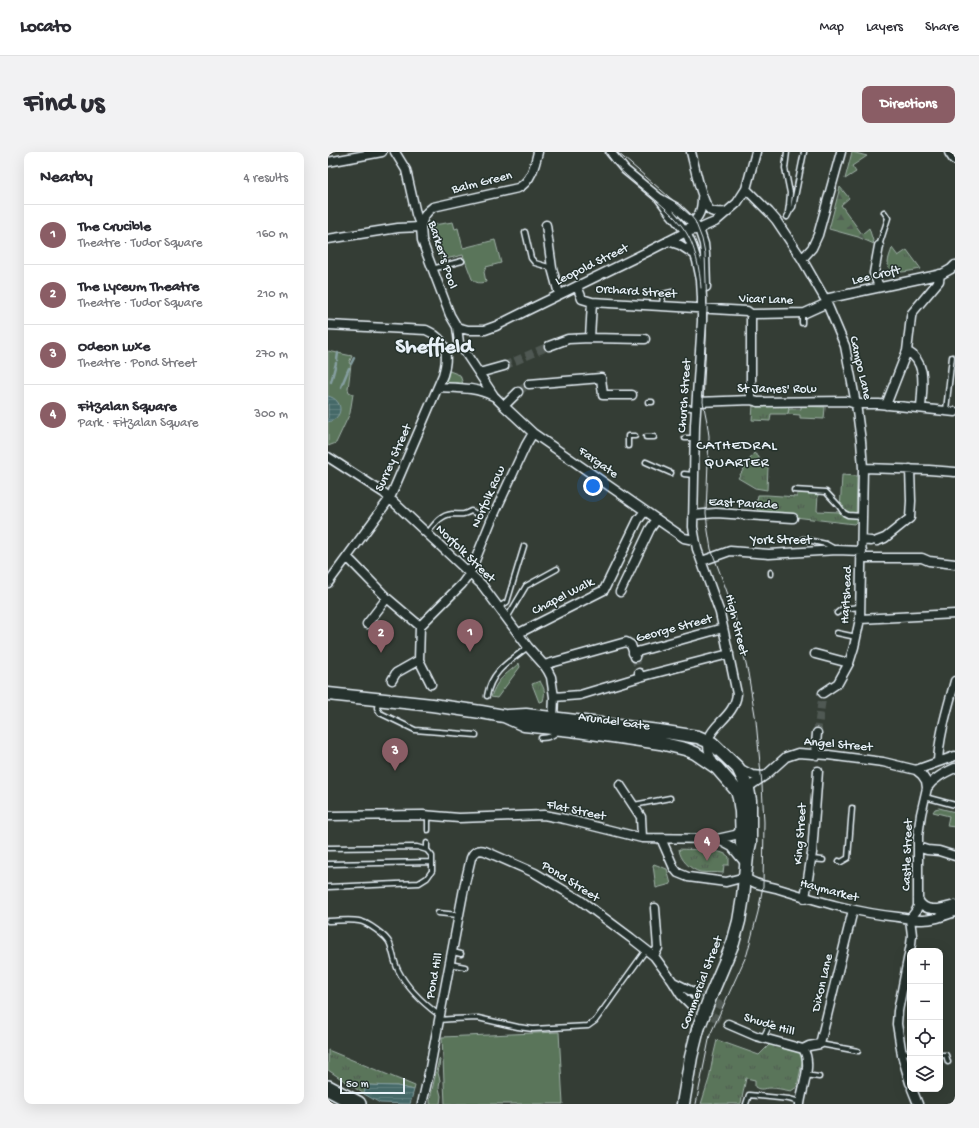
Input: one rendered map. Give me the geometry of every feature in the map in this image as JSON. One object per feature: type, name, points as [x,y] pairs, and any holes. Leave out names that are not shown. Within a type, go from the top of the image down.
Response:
[{"type":"highway","points":[[328,1088],[358,1104]]},
{"type":"street","points":[[328,162],[382,152]]},
{"type":"street","name":"Barker's Pool","points":[[395,152],[406,170],[416,214],[421,227],[422,240],[450,316],[457,327]]},
{"type":"street","name":"Balm Green","points":[[421,227],[423,217],[426,212],[433,207],[518,188],[528,179],[534,168],[538,152]]},
{"type":"street","points":[[610,152],[625,170],[659,198],[677,208],[696,226],[702,206],[702,198]]},
{"type":"street","points":[[691,152],[705,205],[710,210],[715,212],[726,212]]},
{"type":"street","points":[[746,189],[756,152]]},
{"type":"street","points":[[802,259],[812,248],[818,235],[841,152]]},
{"type":"street","points":[[950,152],[955,158]]},
{"type":"street","name":"Leopold Street","points":[[457,327],[468,330],[485,330],[496,326],[696,226],[715,222],[737,203],[746,189]]},
{"type":"street","name":"Campo Lane","points":[[746,189],[776,220],[802,259],[826,301],[845,346],[856,404],[861,441],[863,468],[862,555]]},
{"type":"street","name":"Church Street","points":[[659,198],[686,232],[690,241],[701,280],[704,309]]},
{"type":"street","points":[[544,225],[558,294]]},
{"type":"street","name":"Church Street","points":[[694,540],[692,528],[694,438],[704,309],[705,254],[704,244],[696,226]]},
{"type":"street","points":[[328,239],[398,228],[421,227]]},
{"type":"street","points":[[668,241],[680,245],[694,254]]},
{"type":"street","points":[[879,246],[874,273],[879,287]]},
{"type":"street","name":"Lee Croft","points":[[826,301],[879,287],[940,274],[954,269]]},
{"type":"street","points":[[886,405],[907,351],[912,313],[939,281],[940,274]]},
{"type":"street","name":"Orchard Street","points":[[577,286],[582,299],[592,302],[704,309]]},
{"type":"street","name":"Vicar Lane","points":[[704,309],[747,311],[750,314],[802,314],[809,312],[826,301]]},
{"type":"street","points":[[590,338],[592,302]]},
{"type":"street","points":[[750,314],[751,400]]},
{"type":"street","name":"Surrey Street","points":[[328,325],[426,330],[437,336],[443,344],[446,353],[445,370],[390,498],[328,583]]},
{"type":"street","name":"Fargate","points":[[457,327],[459,344],[494,396],[533,433],[684,538],[694,540]]},
{"type":"street","points":[[549,346],[568,339],[590,338],[645,340]]},
{"type":"street","points":[[907,351],[919,363],[921,370],[923,384],[921,408]]},
{"type":"street","points":[[479,373],[504,366]]},
{"type":"street","points":[[529,384],[601,378],[603,395],[632,395]]},
{"type":"street","name":"Fargate","points":[[438,387],[473,389],[484,391],[494,396]]},
{"type":"street","points":[[504,406],[518,392]]},
{"type":"street","name":"St James' Row","points":[[697,405],[751,400],[758,402],[846,401],[856,404],[886,405],[955,412]]},
{"type":"street","name":"Norfolk Row","points":[[420,626],[462,584],[470,573],[491,521],[533,433]]},
{"type":"street","name":"Norfolk Street","points":[[328,457],[384,492],[482,585],[528,647],[544,665],[551,677],[556,724]]},
{"type":"street","points":[[863,468],[955,472]]},
{"type":"street","points":[[862,540],[874,541],[885,538],[910,518],[910,469]]},
{"type":"street","name":"Chapel Walk","points":[[519,633],[604,590],[638,520],[645,511]]},
{"type":"street","name":"East Parade","points":[[693,515],[716,513],[793,518]]},
{"type":"street","points":[[620,592],[650,529],[657,519]]},
{"type":"street","name":"High Street","points":[[694,540],[720,613],[737,694],[734,704],[726,717],[711,731],[708,740]]},
{"type":"street","name":"York Street","points":[[702,561],[730,551],[769,554],[837,550],[862,555],[922,558],[929,561],[955,564]]},
{"type":"street","name":"Hartshead","points":[[823,692],[838,683],[850,660],[860,619],[862,555]]},
{"type":"street","points":[[346,558],[353,563],[387,598],[420,626],[419,660],[431,684]]},
{"type":"street","points":[[367,624],[387,598]]},
{"type":"street","points":[[860,619],[955,614]]},
{"type":"street","name":"George Street","points":[[544,665],[626,642],[631,645],[634,655],[723,628]]},
{"type":"street","points":[[554,697],[580,695],[639,675],[668,670],[729,654]]},
{"type":"street","points":[[815,654],[850,660]]},
{"type":"street","points":[[392,680],[396,673],[419,660]]},
{"type":"street","points":[[938,762],[944,723],[955,681]]},
{"type":"street","name":"Arundel Gate","points":[[328,694],[438,706],[504,716],[524,725],[556,724],[688,734],[708,740]]},
{"type":"street","name":"Arundel Gate","points":[[556,724],[674,746],[695,753],[717,768],[737,791],[741,812]]},
{"type":"street","points":[[817,733],[817,755]]},
{"type":"street","points":[[708,740],[738,768],[752,775],[764,776]]},
{"type":"street","points":[[708,740],[709,756],[717,768]]},
{"type":"street","name":"Angel Street","points":[[748,789],[786,757],[804,753],[835,755],[883,762],[916,770]]},
{"type":"street","points":[[916,770],[955,756]]},
{"type":"street","points":[[938,762],[955,768]]},
{"type":"street","points":[[663,838],[663,843],[674,868],[678,873],[688,877],[726,882],[745,877],[746,860],[750,843],[750,800],[748,789],[738,768]]},
{"type":"street","points":[[927,788],[937,777],[955,768]]},
{"type":"street","points":[[916,770],[926,781],[927,788]]},
{"type":"street","name":"King Street","points":[[805,898],[812,856],[818,771]]},
{"type":"street","points":[[620,785],[641,817],[642,838]]},
{"type":"street","name":"Castle Street","points":[[910,919],[916,911],[918,899],[917,874],[919,826],[927,788]]},
{"type":"street","points":[[746,860],[742,844],[741,812],[743,800],[748,789]]},
{"type":"street","points":[[328,816],[428,815]]},
{"type":"street","name":"Flat Street","points":[[428,815],[459,818],[532,815],[549,816],[642,838],[717,839],[735,835],[741,831]]},
{"type":"street","points":[[717,839],[732,847],[746,860]]},
{"type":"street","points":[[918,847],[955,856]]},
{"type":"street","name":"Pond Street","points":[[474,853],[479,850],[485,851],[534,873],[580,900],[646,950]]},
{"type":"street","name":"Pond Hill","points":[[422,1104],[450,964],[458,915],[471,858],[474,853]]},
{"type":"street","name":"Haymarket","points":[[745,877],[754,883],[777,888],[805,898],[872,914],[910,919],[930,919],[955,912]]},
{"type":"street","name":"Commercial Street","points":[[684,1102],[691,1057],[698,1029],[733,943],[742,905],[745,877]]},
{"type":"street","points":[[918,899],[924,907],[932,910],[955,905]]},
{"type":"street","points":[[654,956],[658,948],[655,908]]},
{"type":"street","name":"Dixon Lane","points":[[820,1044],[853,910]]},
{"type":"street","points":[[907,1072],[901,1052],[897,1029],[898,1011],[911,944],[912,935],[910,919]]},
{"type":"street","points":[[646,950],[654,956],[673,982],[680,995],[691,1005]]},
{"type":"street","points":[[673,982],[695,993]]},
{"type":"street","name":"Shude Hill","points":[[728,1024],[756,1036],[803,1049]]},
{"type":"street","points":[[800,1103],[807,1058],[803,1049],[820,1044]]},
{"type":"street","points":[[913,1092],[918,1104]]},
{"type":"lane","points":[[787,152],[786,168],[790,193],[787,217]]},
{"type":"lane","points":[[787,217],[793,207],[804,152]]},
{"type":"lane","points":[[879,246],[888,218],[884,212]]},
{"type":"lane","points":[[776,220],[787,217]]},
{"type":"lane","points":[[525,232],[531,258],[535,263],[552,268]]},
{"type":"lane","points":[[432,269],[462,261]]},
{"type":"lane","points":[[662,306],[663,294],[672,292]]},
{"type":"lane","points":[[802,314],[802,323]]},
{"type":"lane","points":[[946,410],[952,358]]},
{"type":"lane","points":[[686,408],[697,405]]},
{"type":"lane","points":[[628,446],[628,436],[635,436]]},
{"type":"lane","points":[[646,437],[654,437]]},
{"type":"lane","points":[[685,438],[694,438]]},
{"type":"lane","points":[[646,462],[671,473]]},
{"type":"lane","points":[[684,474],[694,475]]},
{"type":"lane","points":[[794,490],[826,492],[844,513],[848,515],[862,516]]},
{"type":"lane","points":[[427,534],[439,520],[446,515],[463,515],[471,511],[479,515]]},
{"type":"lane","points":[[803,539],[826,544],[837,550]]},
{"type":"lane","points":[[499,607],[506,602],[524,546]]},
{"type":"lane","points":[[507,618],[526,586],[557,569]]},
{"type":"lane","points":[[837,612],[842,609],[860,607]]},
{"type":"lane","points":[[837,633],[856,637]]},
{"type":"lane","points":[[487,696],[489,684],[497,672],[528,647]]},
{"type":"lane","points":[[378,700],[377,708],[380,713],[415,730],[476,735]]},
{"type":"lane","points":[[542,738],[554,735],[556,724]]},
{"type":"lane","points":[[925,797],[955,805]]},
{"type":"lane","points":[[634,805],[670,798]]},
{"type":"lane","points":[[839,861],[842,862],[848,858],[852,808]]},
{"type":"lane","points":[[428,815],[428,830]]},
{"type":"lane","points":[[427,843],[427,850]]},
{"type":"lane","points":[[328,848],[417,847],[427,850],[432,856],[432,871],[427,878],[419,883],[328,887]]},
{"type":"lane","points":[[812,856],[823,860]]},
{"type":"lane","points":[[328,864],[432,862]]},
{"type":"lane","points":[[438,913],[458,915]]},
{"type":"lane","points":[[328,921],[359,921],[382,933],[390,943],[398,970],[406,982],[417,996],[439,1018],[478,1018],[533,1029],[588,1026],[595,1021],[646,950]]},
{"type":"lane","points":[[452,952],[461,954]]},
{"type":"lane","points":[[450,964],[465,967]]},
{"type":"lane","points":[[763,1038],[770,1024]]},
{"type":"lane","points":[[820,1044],[858,1051]]},
{"type":"lane","points":[[901,1052],[907,1053]]},
{"type":"lane","points":[[943,1055],[946,1055],[948,1062]]},
{"type":"lane","points":[[805,1075],[818,1077]]},
{"type":"lane","points":[[746,1104],[749,1095],[789,1099],[800,1103]]},
{"type":"green space","points":[[852,152],[867,156],[852,166],[856,172],[845,179]]},
{"type":"green space","points":[[840,187],[849,198],[841,205],[862,234],[869,228],[874,244],[858,237],[829,229]]},
{"type":"green space","points":[[453,222],[455,229],[458,228],[463,248],[495,240],[501,263],[486,267],[484,272],[486,282],[479,283],[472,279],[463,255],[441,260],[433,225]]},
{"type":"green space","points":[[892,248],[898,256],[907,250],[921,269],[896,272],[889,268],[888,263]]},
{"type":"green space","points":[[328,351],[352,356],[349,363],[351,364],[348,389],[349,392],[353,394],[350,413],[336,443],[328,446]]},
{"type":"green space","points":[[447,370],[460,375],[463,384],[442,385]]},
{"type":"green space","points":[[753,404],[789,404],[788,414],[771,414],[770,421],[752,420]]},
{"type":"green space","points":[[801,406],[825,407],[824,419],[800,418],[800,415],[788,414],[789,409],[801,409]]},
{"type":"green space","points":[[754,453],[759,457],[759,460],[762,461],[762,467],[768,467],[767,490],[755,488],[738,478]]},
{"type":"green space","points":[[842,475],[857,476],[856,522],[854,524],[761,513],[756,508],[754,502],[757,500],[758,495],[797,497],[797,493],[818,494],[817,511],[840,512]]},
{"type":"green space","points":[[519,663],[520,667],[497,698],[491,697],[499,681]]},
{"type":"green space","points":[[540,681],[544,694],[543,701],[539,702],[532,684]]},
{"type":"green space","points":[[939,808],[955,812],[955,827],[947,826],[949,816],[933,812],[935,809]]},
{"type":"green space","points":[[679,849],[720,852],[729,857],[729,865],[724,865],[723,873],[700,872],[686,864],[681,857]]},
{"type":"green space","points":[[654,864],[667,869],[671,884],[656,888]]},
{"type":"green space","points":[[559,1032],[563,1104],[445,1104],[442,1037]]},
{"type":"green space","points":[[717,1040],[759,1055],[771,1043],[801,1053],[803,1058],[797,1087],[791,1091],[773,1088],[759,1089],[755,1087],[755,1080],[746,1078],[740,1104],[701,1104],[709,1079]]},
{"type":"green space","points":[[328,1050],[415,1086],[414,1090],[397,1086],[366,1085],[364,1094],[328,1070]]},
{"type":"green space","points":[[439,1059],[438,1073],[440,1080],[440,1104],[430,1104],[430,1099]]},
{"type":"water","points":[[328,396],[337,401],[340,409],[337,417],[328,422]]},
{"type":"water","points":[[366,1085],[397,1086],[414,1090],[410,1104],[380,1103],[364,1094]]},
{"type":"waterway","points":[[337,360],[338,353]]},
{"type":"waterway","points":[[351,364],[354,358]]},
{"type":"waterway","points":[[331,382],[336,363]]},
{"type":"waterway","points":[[341,387],[349,368]]},
{"type":"tunnel","points":[[504,366],[549,346]]},
{"type":"tunnel","points":[[518,392],[529,384]]},
{"type":"tunnel","points":[[635,657],[639,673]]},
{"type":"tunnel","points":[[817,733],[823,693]]},
{"type":"tunnel","points":[[695,993],[724,1007]]},
{"type":"tunnel","points":[[691,1005],[728,1024]]},
{"type":"tram line","points":[[606,152],[619,169],[669,212],[686,232],[692,244],[696,258],[700,274],[701,288]]},
{"type":"tram line","points":[[617,152],[690,215],[695,221],[702,239],[705,254],[707,310],[703,402],[709,436],[706,513],[711,549],[734,612],[748,673],[756,721],[762,785],[764,822],[763,886],[758,912],[747,954],[710,1035],[696,1104]]},
{"type":"place","name":"The Crucible","points":[[470,652]]},
{"type":"place","name":"The Lyceum Theatre","points":[[381,653]]},
{"type":"place","name":"Odeon Luxe","points":[[395,771]]},
{"type":"place","name":"Fitzalan Square","points":[[707,861]]},
{"type":"district","name":"Sheffield","points":[[434,348]]},
{"type":"district","name":"CATHEDRAL QUARTER","points":[[737,454]]}]
